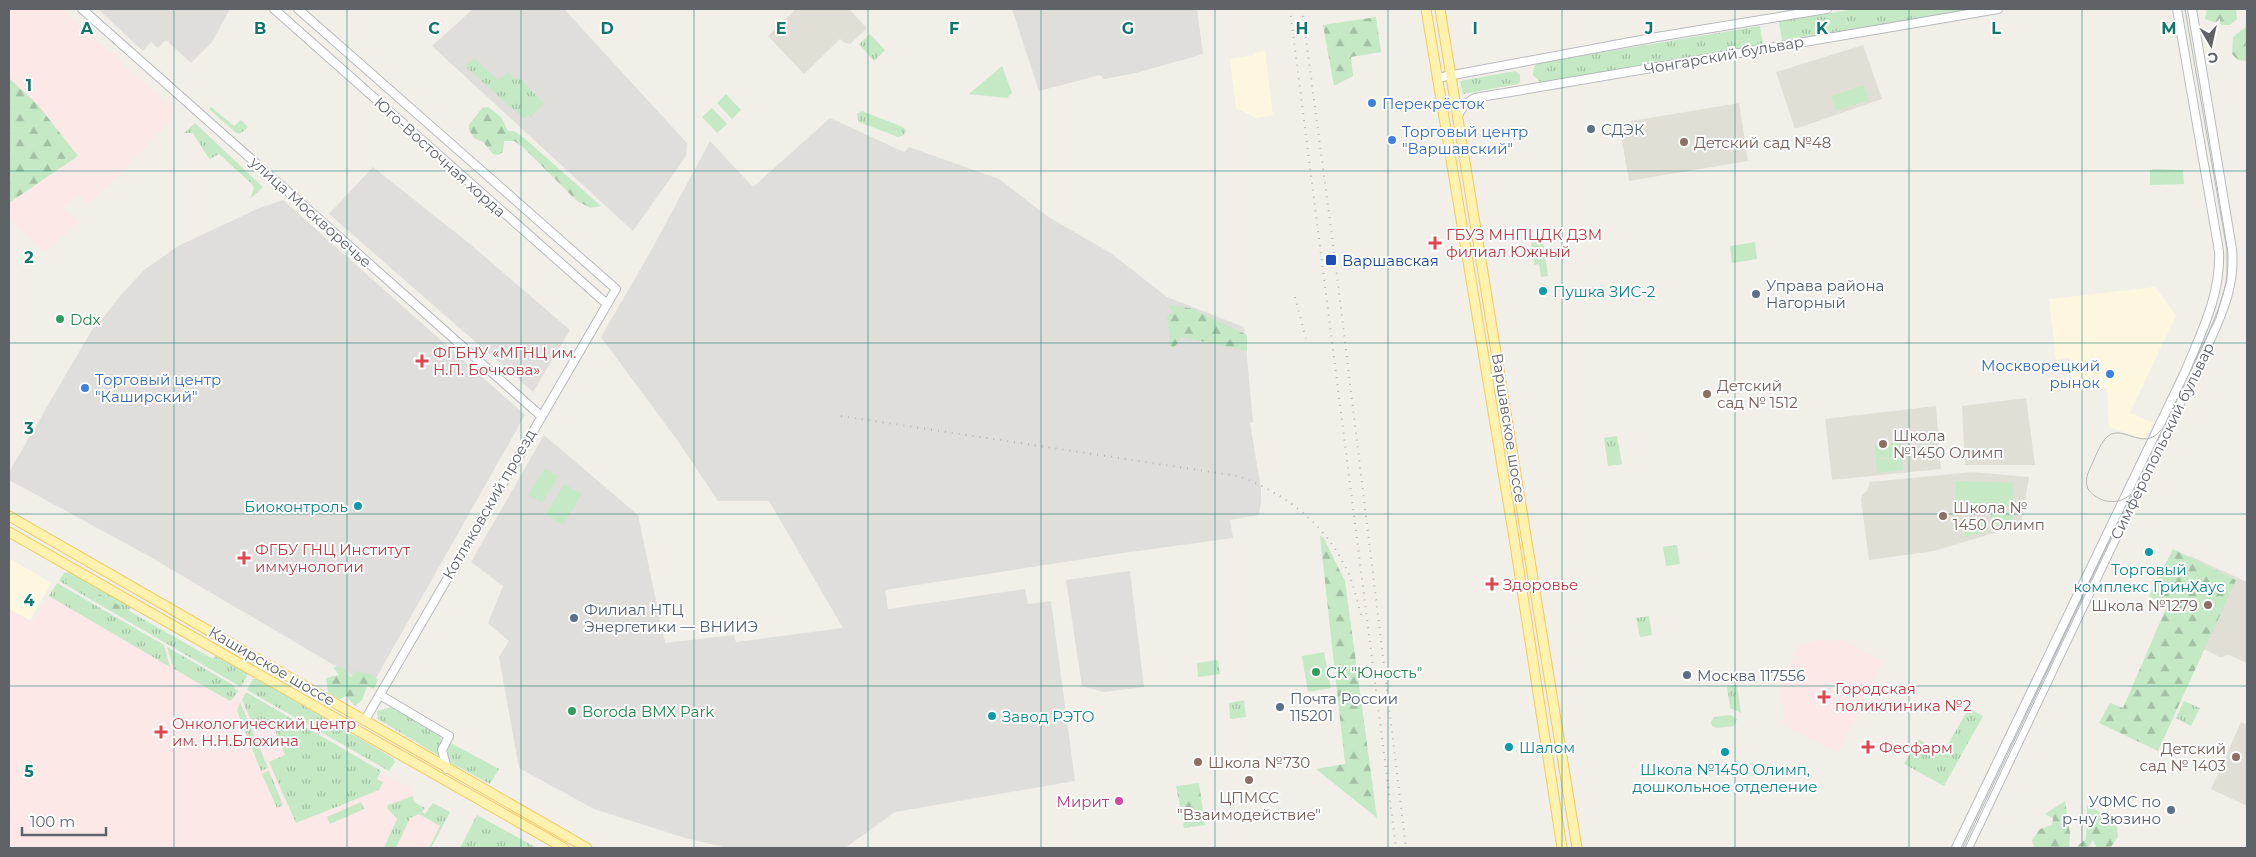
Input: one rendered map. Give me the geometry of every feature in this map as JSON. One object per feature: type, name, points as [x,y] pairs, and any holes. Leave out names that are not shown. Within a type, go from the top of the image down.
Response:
[{"type":"main road","name":"улица Москворечье","points":[[82,9],[541,416]]},
{"type":"main road","name":"Юго-Восточная хорда","points":[[274,9],[607,304]]},
{"type":"main road","name":"Юго-Восточная хорда","points":[[298,9],[616,289]]},
{"type":"main road","name":"Варшавское шоссе","points":[[1426,9],[1514,538],[1562,848]]},
{"type":"main road","name":"Варшавское шоссе","points":[[1440,9],[1577,848]]},
{"type":"main road","name":"Чонгарский бульвар","points":[[1438,78],[1657,37],[1827,9]]},
{"type":"main road","name":"Чонгарский бульвар","points":[[1458,115],[1465,104],[1475,98],[1998,9]]},
{"type":"main road","name":"Симферопольский бульвар","points":[[1956,848],[2185,372],[2205,324],[2215,293],[2220,267],[2219,251],[2177,9]]},
{"type":"main road","name":"Симферопольский бульвар","points":[[1968,848],[2228,299],[2234,266],[2232,249],[2192,9]]},
{"type":"main road","name":"Котляковский проезд","points":[[365,720],[616,289]]},
{"type":"main road","name":"Каширское шоссе","points":[[9,516],[587,848]]},
{"type":"main road","name":"Каширское шоссе","points":[[9,532],[564,848]]},
{"type":"main road","points":[[380,694],[449,736],[442,750],[447,769]]},
{"type":"shaded area","points":[[9,9],[61,9],[109,52],[116,53],[118,60],[170,106],[172,112],[172,119],[92,201],[88,204],[79,195],[62,207],[78,222],[46,252],[9,219]]},
{"type":"shaded area","points":[[98,9],[230,9],[212,42],[191,63],[166,40],[158,48],[151,42],[143,51]]},
{"type":"shaded area","points":[[473,9],[564,9],[687,143],[686,156],[633,231],[432,46]]},
{"type":"shaded area","points":[[796,9],[849,9],[867,28],[850,44],[840,39],[804,74],[768,36]]},
{"type":"shaded area","points":[[1012,9],[1197,9],[1203,54],[1136,73],[1104,79],[1100,75],[1039,91]]},
{"type":"shaded area","points":[[1863,45],[1882,99],[1795,129],[1776,72]]},
{"type":"shaded area","points":[[1265,51],[1273,115],[1256,118],[1236,108],[1230,59]]},
{"type":"shaded area","name":"Детский сад №48","points":[[1739,103],[1748,161],[1629,181],[1619,123]]},
{"type":"shaded area","points":[[830,118],[904,152],[909,147],[999,179],[1047,216],[1112,254],[1167,297],[1244,327],[1253,422],[1250,423],[1261,489],[1261,502],[1259,515],[1230,520],[1233,538],[885,590],[888,609],[1025,589],[1028,604],[1051,601],[1075,781],[895,812],[845,848],[728,848],[685,838],[594,809],[519,768],[499,657],[509,641],[488,623],[503,586],[471,562],[544,435],[638,515],[665,643],[734,635],[736,642],[843,628],[769,501],[718,501],[680,444],[601,337],[652,249],[710,141],[753,187]]},
{"type":"shaded area","points":[[373,167],[470,244],[570,330],[533,392],[329,214]]},
{"type":"shaded area","points":[[283,200],[525,415],[371,687],[147,555],[9,480],[9,472],[93,328],[143,271],[178,246],[257,209]]},
{"type":"shaded area","name":"Москворецкий рынок","points":[[2155,287],[2176,315],[2130,413],[2154,423],[2144,439],[2109,427],[2107,388],[2074,392],[2070,358],[2056,360],[2049,299]]},
{"type":"shaded area","points":[[2026,398],[2035,465],[1965,465],[1962,406]]},
{"type":"shaded area","name":"Школа №1450 Олимп","points":[[1936,406],[1941,469],[1832,480],[1825,419]]},
{"type":"shaded area","name":"Школа № 1450 Олимп","points":[[1972,472],[2029,477],[2021,525],[1934,551],[1869,560],[1861,500],[1870,482]]},
{"type":"shaded area","name":"Школа №1279","points":[[2190,556],[2247,582],[2247,663],[2229,655],[2220,657],[2159,628]]},
{"type":"shaded area","points":[[9,558],[51,583],[30,620],[9,609]]},
{"type":"shaded area","points":[[1130,571],[1144,687],[1104,692],[1082,686],[1066,580]]},
{"type":"shaded area","name":"Онкологический центр им. Н.Н.Блохина","points":[[57,583],[381,771],[380,773],[412,788],[413,796],[401,801],[410,818],[419,814],[440,826],[429,848],[9,848],[9,609],[33,623]]},
{"type":"shaded area","name":"Городская поликлиника №2","points":[[1841,639],[1883,661],[1838,753],[1784,725],[1781,686],[1799,644]]},
{"type":"shaded area","name":"Детский сад № 1403","points":[[2241,722],[2247,725],[2247,806],[2211,789]]},
{"type":"green space","points":[[1854,9],[1977,9],[1782,40],[1779,22]]},
{"type":"green space","points":[[2207,9],[2236,10],[2237,19],[2230,25],[2222,25],[2205,19]]},
{"type":"green space","points":[[1376,17],[1381,52],[1351,57],[1353,76],[1334,86],[1323,25]]},
{"type":"green space","points":[[1760,26],[1763,45],[1542,84],[1533,75],[1534,67],[1538,63]]},
{"type":"green space","points":[[2247,26],[2247,61],[2238,60],[2232,54],[2233,37]]},
{"type":"green space","points":[[870,34],[885,50],[874,61],[859,44]]},
{"type":"green space","points":[[474,58],[498,80],[508,72],[516,80],[519,78],[544,103],[531,117],[528,115],[524,119],[465,66]]},
{"type":"green space","points":[[1002,66],[1012,93],[1007,98],[969,94]]},
{"type":"green space","points":[[1515,71],[1520,75],[1520,82],[1518,84],[1463,94],[1460,81]]},
{"type":"green space","points":[[9,78],[38,105],[78,156],[9,203]]},
{"type":"green space","points":[[1864,85],[1869,100],[1836,111],[1831,96]]},
{"type":"green space","points":[[726,94],[741,110],[732,119],[717,103]]},
{"type":"green space","points":[[211,107],[234,126],[241,120],[248,127],[240,134],[235,132],[209,109]]},
{"type":"green space","points":[[488,107],[501,117],[508,131],[514,131],[523,137],[601,206],[590,208],[576,200],[523,147],[514,141],[504,141],[503,152],[498,155],[493,154],[483,142],[474,138],[469,130],[469,125],[482,108]]},
{"type":"green space","points":[[712,108],[727,124],[717,133],[702,117]]},
{"type":"green space","points":[[862,111],[903,127],[906,131],[904,135],[898,137],[859,122],[857,114]]},
{"type":"green space","points":[[195,123],[263,187],[250,199],[254,188],[252,184],[219,154],[210,159],[193,133],[184,133]]},
{"type":"green space","points":[[2150,170],[2183,170],[2184,184],[2150,185]]},
{"type":"green space","points":[[1543,241],[1548,276],[1541,277],[1539,264],[1534,265],[1531,243]]},
{"type":"green space","points":[[1755,242],[1757,259],[1732,263],[1730,246]]},
{"type":"green space","points":[[1168,305],[1190,308],[1247,335],[1247,351],[1182,337],[1173,349],[1170,345],[1167,316],[1173,311]]},
{"type":"green space","points":[[1617,436],[1622,464],[1608,466],[1604,438]]},
{"type":"green space","points":[[1900,442],[1902,456],[1876,459],[1875,445]]},
{"type":"green space","points":[[1902,457],[1903,470],[1877,473],[1876,460]]},
{"type":"green space","points":[[545,468],[558,476],[542,503],[528,495]]},
{"type":"green space","points":[[1956,481],[2013,483],[2013,506],[1955,505]]},
{"type":"green space","points":[[564,484],[582,494],[563,525],[546,514]]},
{"type":"green space","points":[[1991,511],[2013,512],[2012,526],[1991,525]]},
{"type":"green space","points":[[1984,517],[1988,531],[1965,537],[1961,523]]},
{"type":"green space","points":[[1320,536],[1323,537],[1345,581],[1377,818],[1316,769],[1345,764]]},
{"type":"green space","points":[[1677,545],[1680,564],[1666,566],[1663,547]]},
{"type":"green space","points":[[2173,549],[2236,580],[2158,751],[2099,723],[2110,703],[2123,708],[2167,606],[2149,596]]},
{"type":"green space","points":[[69,572],[131,606],[129,611],[213,659],[215,656],[246,672],[247,676],[241,687],[59,581],[64,573]]},
{"type":"green space","points":[[68,577],[120,606],[126,617],[65,582]]},
{"type":"green space","points":[[57,583],[164,645],[170,667],[49,596]]},
{"type":"green space","points":[[1649,616],[1652,635],[1640,637],[1636,618]]},
{"type":"green space","points":[[167,647],[235,686],[234,688],[238,691],[232,700],[230,701],[174,669]]},
{"type":"green space","name":"СК \"Юность\"","points":[[1324,652],[1331,688],[1308,692],[1302,656]]},
{"type":"green space","points":[[1218,660],[1220,674],[1198,677],[1197,663]]},
{"type":"green space","points":[[333,667],[342,667],[351,677],[355,671],[373,675],[378,680],[374,689],[367,686],[362,700],[355,706],[346,696],[338,700],[328,692],[326,678],[339,675]]},
{"type":"green space","points":[[253,679],[257,679],[393,758],[395,762],[389,771],[247,690]]},
{"type":"green space","points":[[1737,685],[1741,713],[1730,708],[1727,686]]},
{"type":"green space","points":[[246,692],[381,771],[377,779],[383,782],[379,790],[296,823],[269,762],[285,755],[273,725],[256,732],[242,700]]},
{"type":"green space","points":[[1244,700],[1246,717],[1230,719],[1229,703]]},
{"type":"green space","points":[[2184,701],[2200,708],[2191,726],[2176,718]]},
{"type":"green space","points":[[240,702],[268,768],[261,771],[237,711]]},
{"type":"green space","points":[[392,707],[440,736],[442,743],[439,756],[378,719],[377,711]]},
{"type":"green space","points":[[1969,708],[1983,716],[1944,786],[1904,764],[1918,739],[1943,753]]},
{"type":"green space","points":[[1730,715],[1737,719],[1734,726],[1717,728],[1712,726],[1711,722],[1714,717]]},
{"type":"green space","points":[[449,742],[499,769],[490,784],[449,762],[445,756]]},
{"type":"green space","points":[[269,771],[283,805],[277,808],[262,774]]},
{"type":"green space","points":[[1199,783],[1205,825],[1184,828],[1176,786]]},
{"type":"green space","points":[[413,796],[414,802],[425,808],[422,812],[425,814],[433,803],[450,812],[431,848],[429,848],[440,826],[419,814],[410,818],[396,848],[384,848],[397,819],[387,808],[388,805]]},
{"type":"green space","points":[[2065,801],[2070,833],[2069,848],[2034,848],[2032,840],[2040,829],[2052,825],[2053,818],[2045,814]]},
{"type":"green space","points":[[361,802],[364,809],[330,824],[327,817]]},
{"type":"green space","points":[[2087,805],[2116,821],[2118,837],[2110,848],[2097,848],[2093,840],[2088,848],[2075,848],[2086,839]]},
{"type":"green space","points":[[477,815],[537,848],[460,848]]},
{"type":"tram line","points":[[1965,848],[2216,318],[2227,280],[2227,250],[2185,9]]},
{"type":"tram line","points":[[2132,493],[2122,500],[2110,502],[2098,498],[2088,489],[2086,483],[2089,470],[2101,445],[2111,434],[2118,433],[2146,439],[2154,436],[2161,430]]},
{"type":"railway","points":[[1290,9],[1396,848]]},
{"type":"railway","points":[[1302,9],[1335,259],[1406,848]]},
{"type":"railway","points":[[1295,297],[1307,343]]},
{"type":"railway","points":[[841,416],[1238,476],[1274,492],[1319,528],[1331,543],[1350,577],[1362,618]]},
{"type":"place","name":"Перекрёсток","points":[[1372,103]]},
{"type":"place","name":"СДЭК","points":[[1591,129]]},
{"type":"place","name":"Торговый центр \"Варшавский\"","points":[[1392,140]]},
{"type":"place","name":"Детский сад №48","points":[[1684,142]]},
{"type":"place","name":"ГБУЗ МНПЦДК ДЗМ филиал Южный","points":[[1435,243]]},
{"type":"place","name":"Варшавская","points":[[1331,260]]},
{"type":"place","name":"Пушка ЗИС-2","points":[[1543,291]]},
{"type":"place","name":"Управа района Нагорный","points":[[1756,294]]},
{"type":"place","name":"Ddx","points":[[60,319]]},
{"type":"place","name":"ФГБНУ «МГНЦ им. Н.П. Бочкова»","points":[[422,361]]},
{"type":"place","name":"Москворецкий рынок","points":[[2110,374]]},
{"type":"place","name":"Торговый центр \"Каширский\"","points":[[85,388]]},
{"type":"place","name":"Детский сад № 1512","points":[[1707,394]]},
{"type":"place","name":"Школа №1450 Олимп","points":[[1883,444]]},
{"type":"place","name":"Биоконтроль","points":[[358,506]]},
{"type":"place","name":"Школа № 1450 Олимп","points":[[1943,516]]},
{"type":"place","name":"Торговый комплекс ГринХаус","points":[[2149,552]]},
{"type":"place","name":"ФГБУ ГНЦ Институт иммунологии","points":[[244,558]]},
{"type":"place","name":"Здоровье","points":[[1492,584]]},
{"type":"place","name":"Школа №1279","points":[[2208,605]]},
{"type":"place","name":"Филиал НТЦ Энергетики — ВНИИЭ","points":[[574,618]]},
{"type":"place","name":"СК \"Юность\"","points":[[1316,672]]},
{"type":"place","name":"Москва 117556","points":[[1687,675]]},
{"type":"place","name":"Городская поликлиника №2","points":[[1824,697]]},
{"type":"place","name":"Почта России 115201","points":[[1280,707]]},
{"type":"place","name":"Boroda BMX Park","points":[[572,711]]},
{"type":"place","name":"Завод РЭТО","points":[[992,716]]},
{"type":"place","name":"Онкологический центр им. Н.Н.Блохина","points":[[161,732]]},
{"type":"place","name":"Шалом","points":[[1509,747]]},
{"type":"place","name":"Фесфарм","points":[[1868,747]]},
{"type":"place","name":"Школа №1450 Олимп, дошкольное отделение","points":[[1725,752]]},
{"type":"place","name":"Детский сад № 1403","points":[[2236,757]]},
{"type":"place","name":"Школа №730","points":[[1198,762]]},
{"type":"place","name":"ЦПМСС \"Взаимодействие\"","points":[[1249,780]]},
{"type":"place","name":"Мирит","points":[[1119,801]]},
{"type":"place","name":"УФМС по р-ну Зюзино","points":[[2171,810]]}]
